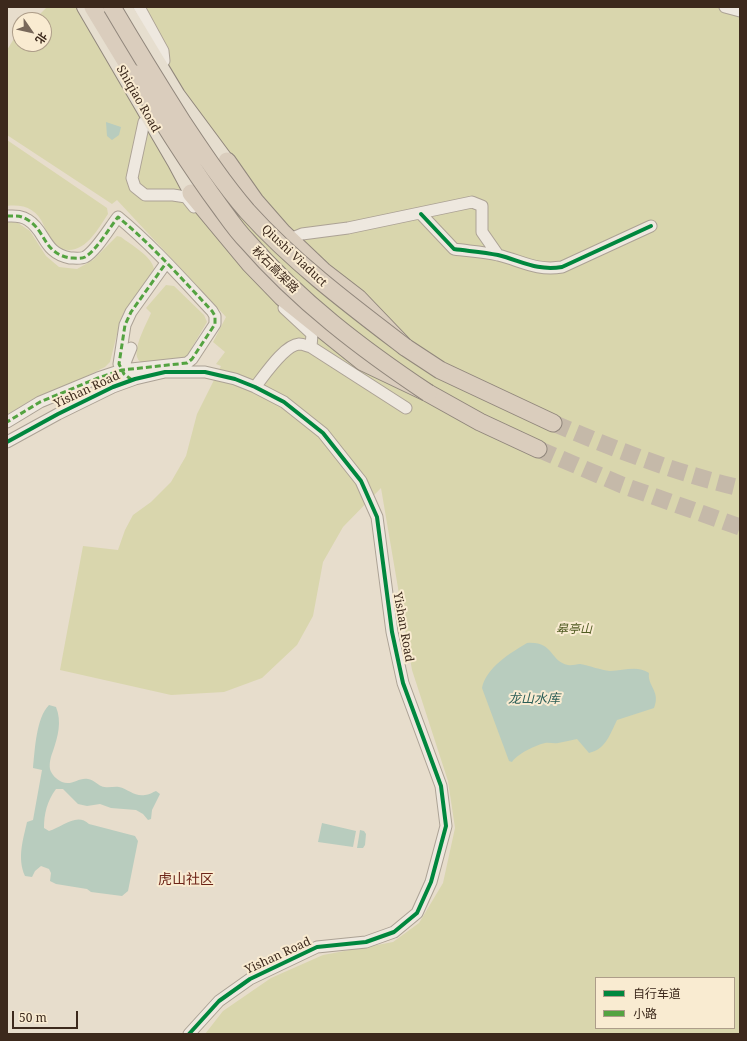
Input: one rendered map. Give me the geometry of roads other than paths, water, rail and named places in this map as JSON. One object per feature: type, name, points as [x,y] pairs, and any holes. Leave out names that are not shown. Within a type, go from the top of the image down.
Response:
[{"type":"highway","name":"秋石高架路","points":[[93,7],[202,182],[246,240],[298,294],[330,321],[390,367],[428,393],[480,422],[538,449]]},
{"type":"highway","name":"Qiushi Viaduct","points":[[112,7],[147,67],[215,170],[247,210],[276,242],[351,306],[405,347],[440,370],[553,423]]},
{"type":"highway","points":[[227,161],[255,201],[290,239],[323,271],[358,298],[405,347]]},
{"type":"highway","points":[[191,193],[250,264],[282,297],[363,362],[428,393]]},
{"type":"main road","name":"Shiqiao Road","points":[[84,7],[191,193]]},
{"type":"main road","points":[[125,7],[178,95],[227,161]]},
{"type":"street","points":[[139,7],[163,51],[164,61]]},
{"type":"street","points":[[725,7],[740,11]]},
{"type":"street","points":[[144,122],[132,178],[135,187],[144,195],[173,195],[186,198],[237,262],[312,334],[311,347]]},
{"type":"street","points":[[290,239],[302,234],[348,228],[421,214],[472,202],[482,206],[482,232],[498,255]]},
{"type":"street","points":[[421,214],[454,249],[498,255],[535,267],[550,269],[562,267],[651,226]]},
{"type":"street","points":[[7,216],[20,216],[29,220],[37,228],[51,249],[61,256],[71,258],[84,258],[92,251],[118,217],[131,227],[212,311],[215,316],[215,324],[192,360],[187,363],[122,370],[98,378],[40,402],[7,422]]},
{"type":"street","points":[[132,380],[122,370],[119,364],[125,325],[131,312],[166,263]]},
{"type":"street","points":[[255,387],[283,353],[292,346],[298,344],[311,347],[406,408]]},
{"type":"street","points":[[122,370],[131,348]]},
{"type":"street","name":"Yishan Road","points":[[7,442],[58,414],[113,387],[132,380],[165,372],[205,372],[235,379],[255,387],[284,402],[323,433],[361,480],[377,517],[392,632],[403,683],[441,786],[446,826],[431,882],[417,913],[394,932],[366,942],[317,947],[250,979],[219,1001],[189,1034]]},
{"type":"water","points":[[106,122],[121,127],[119,135],[112,140],[107,136]]},
{"type":"water","name":"龙山水库","points":[[527,643],[542,645],[547,648],[558,660],[568,665],[580,664],[610,671],[640,669],[649,673],[650,682],[656,697],[654,708],[617,720],[610,736],[600,748],[595,751],[589,753],[577,739],[541,744],[522,753],[512,762],[509,761],[482,688],[488,674],[506,656]]},
{"type":"water","points":[[49,705],[56,707],[59,718],[58,734],[50,764],[50,769],[56,778],[66,783],[88,779],[104,787],[119,787],[138,795],[146,795],[156,791],[160,794],[152,810],[151,819],[148,820],[143,814],[136,810],[111,808],[100,804],[87,806],[78,804],[63,789],[56,789],[48,803],[45,813],[44,828],[49,831],[74,820],[80,819],[89,824],[135,836],[138,841],[128,891],[122,896],[91,892],[87,889],[56,884],[50,881],[51,873],[49,869],[41,866],[35,871],[32,877],[25,876],[21,862],[22,842],[27,822],[33,820],[42,770],[33,768],[36,744],[41,718]]},
{"type":"water","points":[[322,823],[356,831],[353,847],[318,842]]},
{"type":"water","points":[[360,830],[364,831],[366,834],[365,845],[363,848],[357,848]]},
{"type":"tunnel","points":[[553,423],[645,460],[740,488]]},
{"type":"tunnel","points":[[538,449],[622,485],[740,527]]},
{"type":"district","name":"虎山社区","points":[[186,880]]},
{"type":"park label","name":"皋亭山","points":[[574,630]]}]
